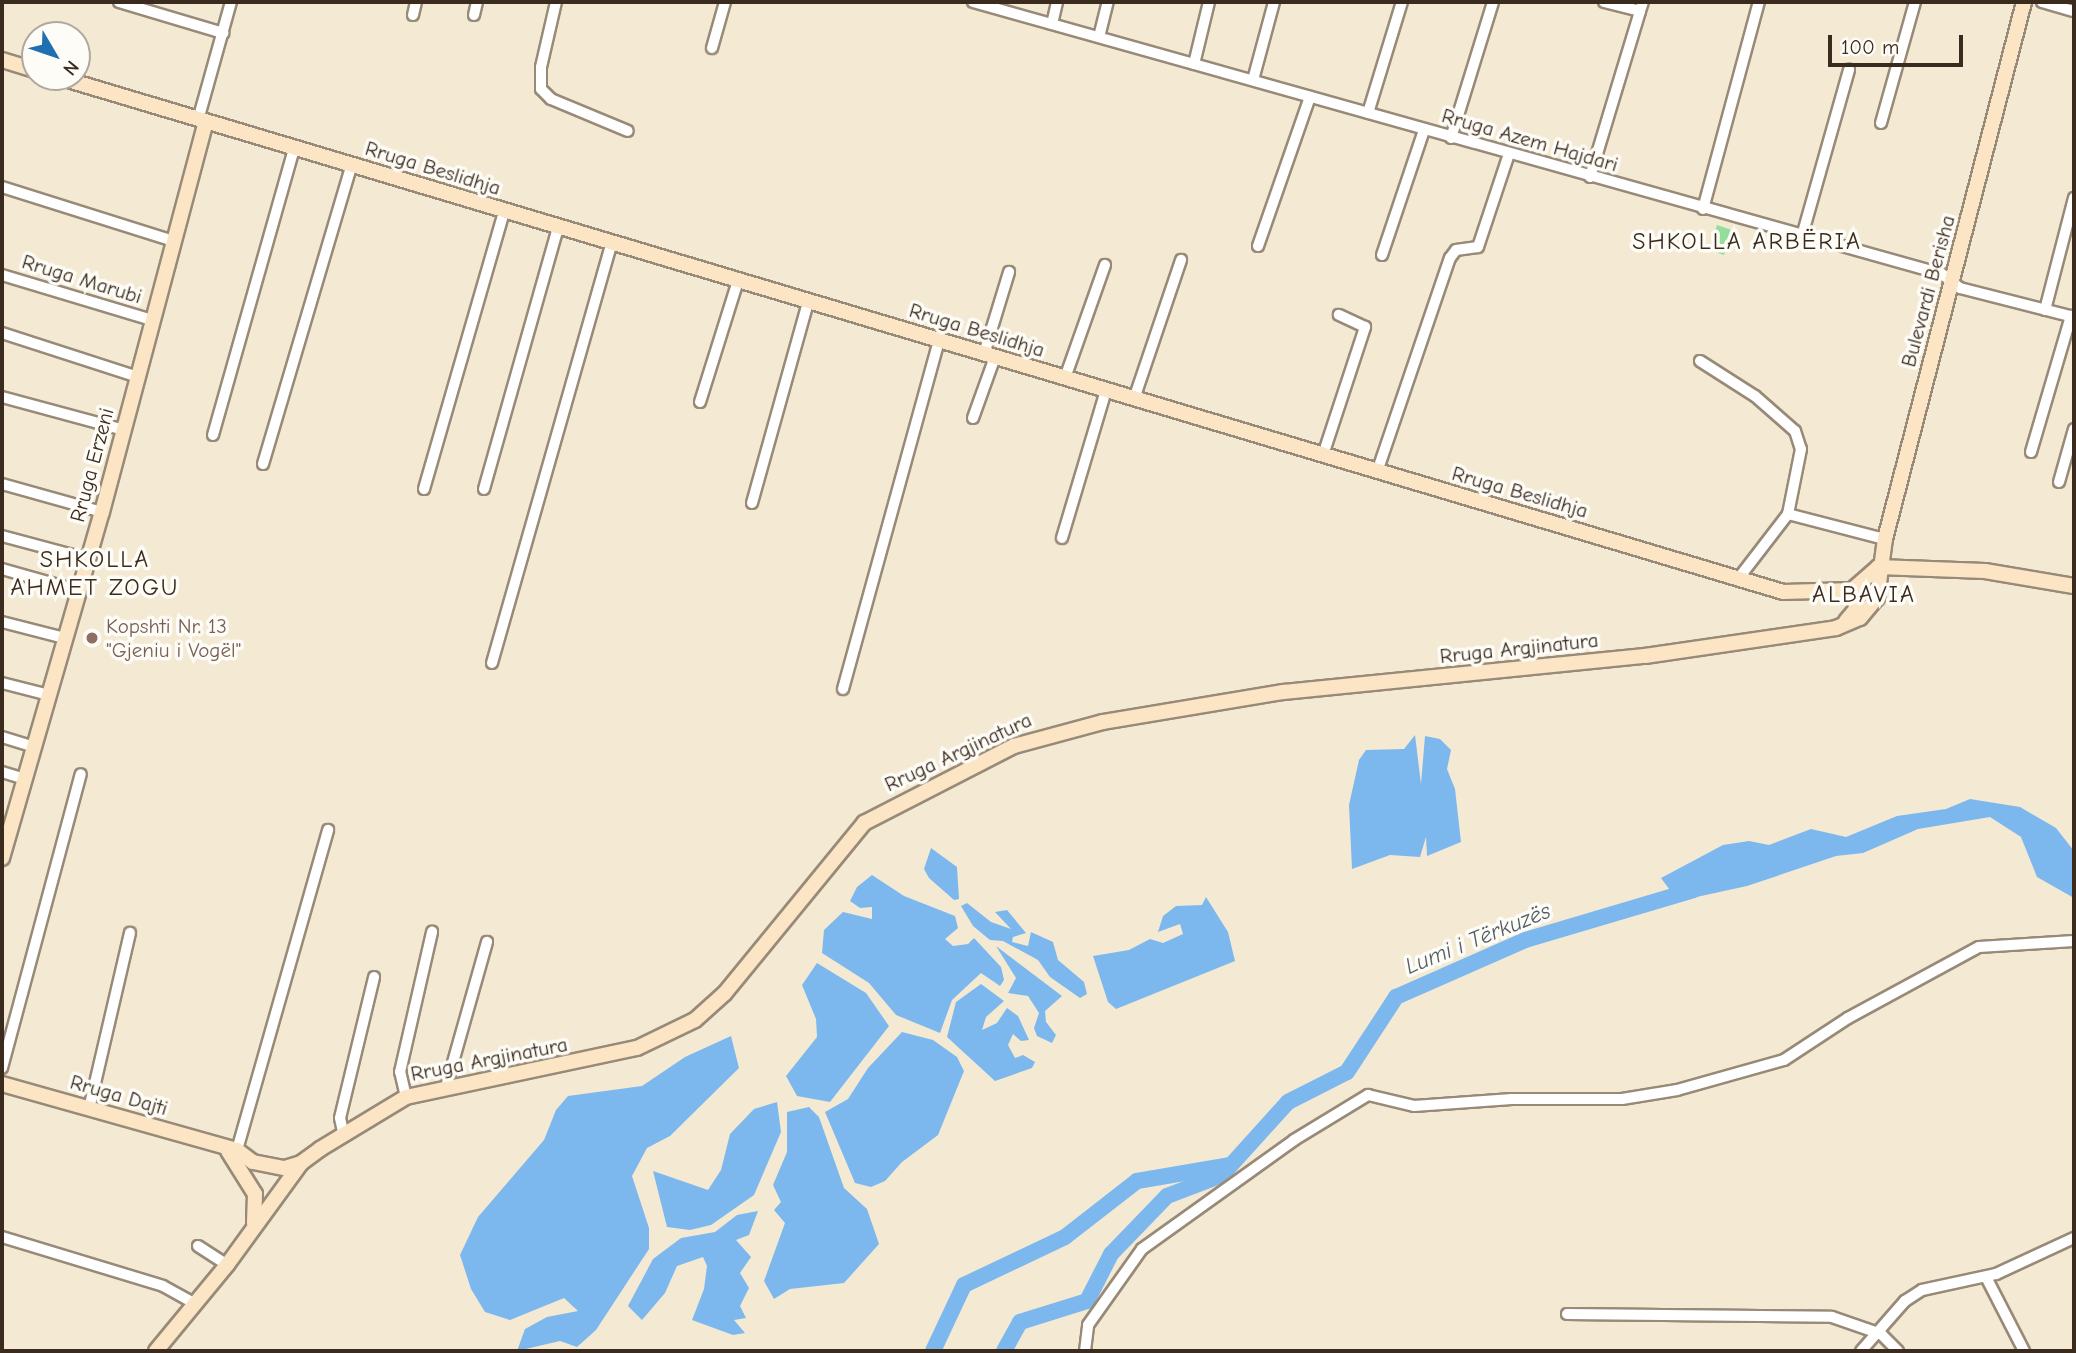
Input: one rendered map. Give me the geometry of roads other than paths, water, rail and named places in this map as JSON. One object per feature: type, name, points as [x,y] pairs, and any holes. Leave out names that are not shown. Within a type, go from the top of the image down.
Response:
[{"type":"street","points":[[119,2],[223,33]]},
{"type":"street","points":[[202,121],[231,2]]},
{"type":"street","points":[[413,15],[416,2]]},
{"type":"street","points":[[474,15],[477,2]]},
{"type":"street","points":[[556,2],[541,67],[541,89],[551,99],[628,131]]},
{"type":"street","points":[[712,48],[725,2]]},
{"type":"street","name":"Rruga Azem Hajdari","points":[[974,2],[1942,274],[1960,288],[2072,316]]},
{"type":"street","points":[[1052,24],[1057,2]]},
{"type":"street","points":[[1099,37],[1108,2]]},
{"type":"street","points":[[1194,64],[1209,2]]},
{"type":"street","points":[[1253,80],[1274,2]]},
{"type":"street","points":[[1368,113],[1402,2]]},
{"type":"street","points":[[1451,138],[1493,2]]},
{"type":"street","points":[[1590,177],[1641,6],[1605,2]]},
{"type":"street","points":[[1703,209],[1759,2]]},
{"type":"street","points":[[1881,123],[1915,2]]},
{"type":"street","name":"Bulevardi Berisha","points":[[1874,598],[1885,539],[2024,2]]},
{"type":"street","points":[[2042,2],[2074,10]]},
{"type":"street","points":[[2,60],[21,66]]},
{"type":"street","points":[[1802,236],[1849,70]]},
{"type":"street","name":"Rruga Beslidhja","points":[[91,87],[1738,579],[1794,594],[1835,592],[1860,586]]},
{"type":"street","points":[[1258,246],[1310,97]]},
{"type":"street","name":"Rruga Erzeni","points":[[2,858],[102,512],[202,121]]},
{"type":"street","points":[[1382,255],[1424,130]]},
{"type":"street","points":[[213,435],[294,148]]},
{"type":"street","points":[[1377,472],[1450,258],[1457,250],[1478,247],[1509,153]]},
{"type":"street","points":[[263,464],[351,166]]},
{"type":"street","points":[[2,187],[173,241]]},
{"type":"street","points":[[2045,310],[2074,198]]},
{"type":"street","points":[[424,489],[505,211]]},
{"type":"street","points":[[484,489],[558,227]]},
{"type":"street","points":[[492,663],[612,243]]},
{"type":"street","points":[[1134,399],[1181,260]]},
{"type":"street","points":[[1065,378],[1105,265]]},
{"type":"street","points":[[973,418],[1009,272]]},
{"type":"street","name":"Rruga Marubi","points":[[2,275],[152,320]]},
{"type":"street","points":[[700,402],[738,281]]},
{"type":"street","points":[[752,503],[808,302]]},
{"type":"street","points":[[1323,455],[1365,327],[1339,315]]},
{"type":"street","points":[[2031,452],[2072,316]]},
{"type":"street","points":[[2,332],[138,377]]},
{"type":"street","points":[[843,689],[939,341]]},
{"type":"street","points":[[1700,361],[1755,396],[1795,431],[1801,449],[1788,514],[1738,579]]},
{"type":"street","points":[[1062,538],[1106,390]]},
{"type":"street","points":[[2,397],[124,430]]},
{"type":"street","points":[[2059,482],[2074,429]]},
{"type":"street","points":[[2,484],[102,512]]},
{"type":"street","points":[[1788,514],[1885,539]]},
{"type":"street","points":[[2,536],[88,559]]},
{"type":"street","points":[[1836,628],[1854,614],[1860,586],[1878,567],[1985,571],[2074,586]]},
{"type":"street","points":[[2,569],[79,591]]},
{"type":"street","points":[[1835,592],[1863,607],[1874,598],[1860,586]]},
{"type":"street","name":"Rruga Argjinatura","points":[[301,1163],[343,1132],[406,1097],[637,1048],[695,1020],[725,993],[864,823],[1028,740],[1103,722],[1283,692],[1581,664],[1836,628],[1860,618],[1874,598]]},
{"type":"street","points":[[2,622],[65,638]]},
{"type":"street","points":[[2,683],[49,695]]},
{"type":"street","points":[[2,737],[35,747]]},
{"type":"street","points":[[2,772],[25,779]]},
{"type":"street","points":[[2,1068],[81,774]]},
{"type":"street","points":[[270,1167],[283,1182],[279,1192],[270,1198],[253,1189],[230,1148],[328,830]]},
{"type":"street","points":[[406,1097],[400,1072],[432,932]]},
{"type":"street","points":[[89,1109],[131,933]]},
{"type":"street","points":[[1085,1351],[1088,1325],[1142,1249],[1294,1140],[1368,1094],[1414,1106],[1512,1099],[1622,1099],[1677,1090],[1784,1060],[1848,1018],[1979,947],[2074,940]]},
{"type":"street","points":[[446,1087],[487,942]]},
{"type":"street","points":[[343,1132],[340,1118],[374,977]]},
{"type":"street","name":"Rruga Dajti","points":[[2,1084],[230,1148],[270,1167]]},
{"type":"street","points":[[254,1225],[255,1170],[301,1163]]},
{"type":"street","points":[[156,1351],[227,1265],[301,1163]]},
{"type":"street","points":[[2,1237],[163,1286],[195,1304]]},
{"type":"street","points":[[1861,1351],[1881,1334],[1905,1301],[1922,1290],[1986,1277],[2074,1238]]},
{"type":"street","points":[[198,1246],[227,1265]]},
{"type":"street","points":[[1986,1277],[2024,1351]]},
{"type":"street","points":[[1567,1314],[1832,1317],[1881,1334],[1898,1351]]},
{"type":"water","points":[[1415,735],[1421,784],[1425,736],[1440,739],[1451,750],[1447,769],[1455,789],[1461,842],[1427,856],[1426,837],[1420,857],[1390,855],[1352,869],[1349,805],[1359,760],[1366,750],[1404,749]]},
{"type":"water","points":[[1970,799],[2020,807],[2056,828],[2074,851],[2074,898],[2037,877],[2021,837],[1990,817],[1918,829],[1863,853],[1836,856],[1747,886],[1678,901],[1661,878],[1723,845],[1749,841],[1769,845],[1811,829],[1846,837],[1897,816],[1946,809]]},
{"type":"water","points":[[931,848],[957,867],[959,899],[954,900],[929,878],[924,869]]},
{"type":"water","points":[[872,875],[904,896],[955,916],[958,928],[945,939],[953,946],[968,944],[974,938],[1001,967],[1004,980],[1000,986],[981,973],[952,1000],[940,1033],[896,1015],[869,983],[822,953],[824,930],[843,912],[872,919],[872,907],[860,908],[850,901],[857,887]]},
{"type":"water","points":[[1206,897],[1228,932],[1235,961],[1116,1009],[1108,1002],[1093,956],[1129,950],[1150,939],[1163,943],[1183,934],[1180,924],[1158,932],[1163,916],[1176,906],[1202,905]]},
{"type":"water","points":[[967,903],[991,922],[1011,929],[995,912],[1007,910],[1026,933],[1013,937],[1012,942],[1028,946],[1031,932],[1053,942],[1058,960],[1084,982],[1087,994],[1080,998],[1050,977],[1038,960],[1003,941],[990,940],[973,926],[961,906]]},
{"type":"water","points":[[996,946],[1062,996],[1045,1011],[1046,1022],[1056,1035],[1052,1043],[1037,1036],[1034,1028],[1039,1013],[1028,996],[1008,993],[1016,978]]},
{"type":"water","points":[[817,963],[866,993],[889,1026],[830,1102],[797,1096],[786,1076],[817,1037],[816,1019],[802,985]]},
{"type":"water","points":[[981,984],[1004,1001],[986,1017],[982,1030],[997,1023],[1007,1008],[1018,1016],[1029,1040],[1021,1041],[1013,1034],[1008,1045],[1015,1058],[1023,1055],[1035,1062],[1032,1068],[995,1081],[947,1037],[956,1002]]},
{"type":"water","points":[[902,1032],[933,1040],[957,1057],[964,1071],[938,1135],[902,1162],[885,1181],[871,1187],[855,1183],[825,1112],[848,1099],[868,1068]]},
{"type":"water","points":[[731,1036],[739,1068],[670,1136],[647,1148],[632,1176],[649,1228],[649,1249],[596,1330],[577,1347],[560,1341],[517,1351],[525,1329],[547,1317],[578,1311],[564,1298],[510,1320],[485,1312],[471,1289],[460,1255],[478,1217],[544,1140],[556,1110],[568,1096],[642,1086],[685,1057]]},
{"type":"water","points":[[777,1102],[781,1132],[754,1195],[711,1225],[690,1230],[667,1227],[653,1171],[708,1190],[721,1170],[730,1134],[754,1109]]},
{"type":"water","points":[[809,1107],[819,1117],[844,1188],[867,1209],[879,1244],[844,1283],[790,1289],[774,1299],[764,1281],[785,1223],[774,1210],[781,1202],[773,1185],[787,1152],[787,1112]]},
{"type":"water","points":[[758,1211],[749,1235],[736,1240],[751,1257],[740,1273],[749,1288],[740,1306],[746,1318],[734,1320],[745,1333],[733,1335],[692,1320],[704,1289],[707,1266],[703,1257],[677,1266],[665,1293],[642,1320],[628,1306],[653,1259],[681,1238],[715,1232],[737,1215]]},
{"type":"waterway","name":"Lumi i Tërkuzës","points":[[1004,1351],[1020,1322],[1087,1301],[1111,1254],[1167,1196],[1222,1175],[1288,1102],[1347,1072],[1396,997],[1525,940],[1694,890]]},
{"type":"waterway","points":[[933,1351],[964,1285],[1065,1237],[1137,1181],[1231,1165]]},
{"type":"place","name":"Kopshti Nr. 13 \"Gjeniu i Vogël\"","points":[[92,638]]},
{"type":"district","name":"SHKOLLA ARBËRIA","points":[[1747,242]]},
{"type":"district","name":"SHKOLLA AHMET ZOGU","points":[[95,574]]},
{"type":"district","name":"ALBAVIA","points":[[1864,595]]}]
